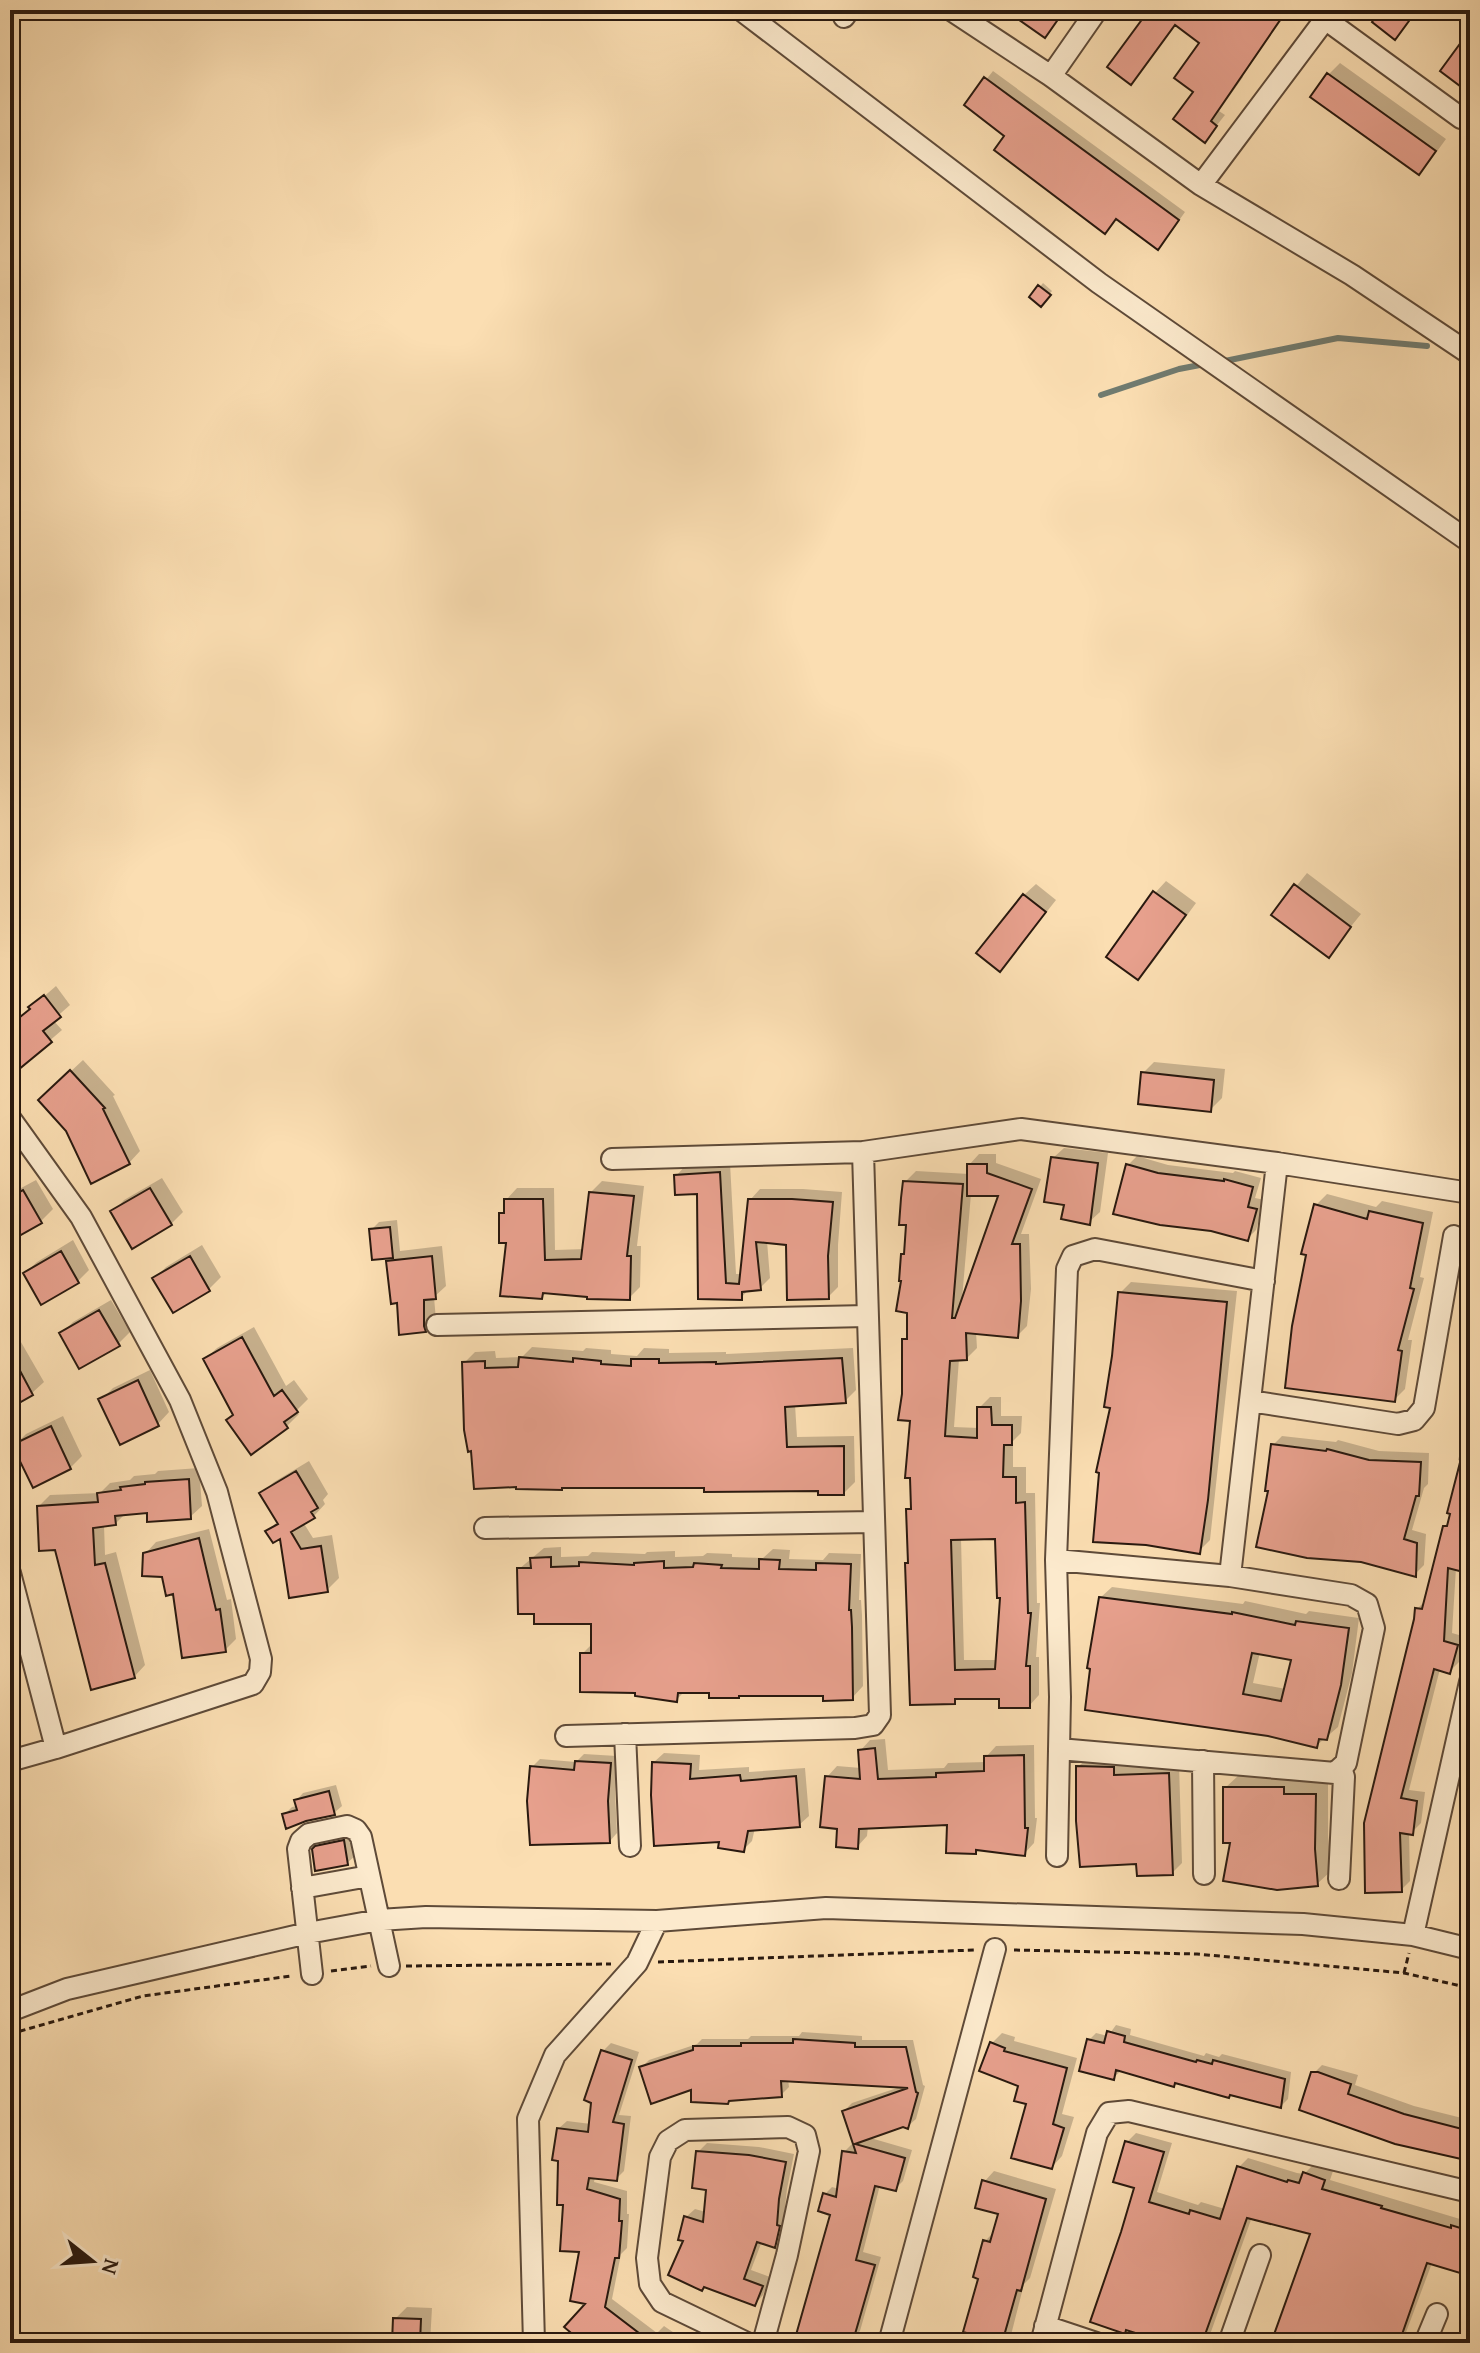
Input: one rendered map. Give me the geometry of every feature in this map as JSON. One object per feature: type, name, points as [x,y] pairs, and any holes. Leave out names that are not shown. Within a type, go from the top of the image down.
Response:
[{"type":"street","points":[[741,10],[1099,283],[1470,542]]},
{"type":"street","points":[[951,10],[1051,76],[1201,185],[1352,275],[1470,354]]},
{"type":"street","points":[[1051,76],[1097,10]]},
{"type":"street","points":[[1201,185],[1329,14],[1461,118],[1470,120]]},
{"type":"street","points":[[10,1118],[81,1217],[180,1400],[217,1492],[261,1659],[260,1672],[253,1684],[10,1761]]},
{"type":"street","points":[[612,1159],[863,1152],[1021,1129],[1277,1163],[1470,1193]]},
{"type":"street","points":[[566,1736],[855,1728],[873,1725],[880,1715],[863,1152]]},
{"type":"street","points":[[1230,1576],[1277,1163]]},
{"type":"street","points":[[1250,1401],[1398,1424],[1414,1420],[1424,1408],[1454,1236]]},
{"type":"street","points":[[1057,1856],[1060,1697],[1056,1560],[1067,1269],[1073,1256],[1095,1249],[1264,1281]]},
{"type":"street","points":[[437,1325],[867,1316]]},
{"type":"street","points":[[485,1528],[874,1522]]},
{"type":"street","points":[[1056,1560],[1230,1576],[1351,1595],[1367,1604],[1374,1628],[1346,1763],[1335,1773],[1059,1749]]},
{"type":"street","points":[[10,1573],[56,1748]]},
{"type":"street","points":[[1413,1935],[1470,1682]]},
{"type":"street","points":[[625,1734],[630,1846]]},
{"type":"street","points":[[1203,1761],[1204,1874]]},
{"type":"street","points":[[1339,1879],[1344,1777],[1341,1768]]},
{"type":"street","points":[[312,1974],[298,1849],[309,1834],[347,1826],[356,1830],[361,1837],[389,1966]]},
{"type":"street","points":[[302,1888],[369,1876]]},
{"type":"street","points":[[10,2011],[67,1989],[308,1933],[379,1920],[426,1917],[657,1921],[826,1908],[1303,1924],[1413,1935],[1470,1949]]},
{"type":"street","points":[[534,2343],[528,2119],[555,2055],[637,1963],[657,1921]]},
{"type":"street","points":[[889,2343],[995,1949]]},
{"type":"street","points":[[1096,2343],[1043,2335],[1097,2133],[1109,2113],[1129,2111],[1470,2192]]},
{"type":"street","points":[[747,2343],[662,2302],[650,2284],[647,2258],[660,2157],[668,2141],[685,2130],[788,2127],[805,2135],[809,2151],[787,2255],[763,2343]]},
{"type":"street","points":[[1229,2343],[1260,2255]]},
{"type":"street","points":[[1425,2343],[1437,2314]]},
{"type":"path","points":[[10,2034],[143,1996],[369,1966],[637,1963],[995,1949],[1197,1954],[1404,1973],[1470,1988]]},
{"type":"building","points":[[1005,10],[1048,10],[1059,18],[1045,38]]},
{"type":"building","points":[[1149,10],[1287,10],[1211,121],[1217,126],[1205,143],[1173,119],[1193,92],[1174,78],[1199,43],[1175,25],[1131,85],[1107,67]]},
{"type":"building","points":[[1381,10],[1417,10],[1395,40],[1372,22]]},
{"type":"building","points":[[1470,30],[1470,81],[1464,89],[1440,71]]},
{"type":"building","points":[[1327,73],[1436,151],[1419,175],[1310,97]]},
{"type":"building","points":[[984,77],[1179,220],[1158,250],[1116,219],[1105,234],[994,150],[1004,136],[964,105]]},
{"type":"building","points":[[1038,285],[1051,295],[1041,307],[1029,297]]},
{"type":"building","points":[[1294,884],[1351,927],[1329,958],[1271,915]]},
{"type":"building","points":[[1153,891],[1186,915],[1138,980],[1106,957]]},
{"type":"building","points":[[1023,894],[1046,912],[1000,972],[976,953]]},
{"type":"building","points":[[44,995],[61,1017],[43,1031],[52,1042],[18,1070],[10,1059],[10,1025]]},
{"type":"building","points":[[70,1070],[105,1108],[130,1164],[91,1184],[66,1131],[38,1100]]},
{"type":"building","points":[[1141,1072],[1214,1080],[1211,1112],[1138,1104]]},
{"type":"building","points":[[1051,1157],[1098,1163],[1090,1225],[1061,1219],[1064,1205],[1044,1202]]},
{"type":"building","points":[[967,1164],[987,1164],[987,1173],[1032,1189],[1012,1244],[1020,1244],[1018,1338],[966,1333],[967,1360],[950,1361],[945,1436],[977,1438],[977,1407],[991,1407],[992,1425],[1012,1425],[1012,1445],[1004,1445],[1003,1477],[1016,1477],[1016,1503],[1025,1502],[1028,1613],[1031,1613],[1026,1666],[1030,1666],[1030,1708],[999,1708],[999,1699],[955,1699],[955,1704],[910,1705],[905,1563],[908,1563],[906,1509],[911,1509],[910,1478],[905,1478],[910,1421],[898,1420],[902,1394],[902,1339],[907,1339],[907,1313],[896,1311],[906,1225],[899,1225],[903,1181],[963,1184],[952,1318],[955,1318],[998,1196],[967,1196]],"holes":[[[995,1539],[997,1598],[1000,1598],[995,1669],[955,1670],[951,1540]]]},
{"type":"building","points":[[1126,1164],[1158,1173],[1224,1179],[1253,1187],[1248,1207],[1257,1209],[1248,1241],[1211,1231],[1160,1225],[1113,1214]]},
{"type":"building","points":[[720,1172],[726,1283],[739,1284],[748,1199],[833,1202],[828,1256],[829,1299],[787,1300],[786,1245],[756,1242],[761,1290],[742,1292],[742,1300],[698,1299],[697,1194],[675,1195],[674,1175]]},
{"type":"building","points":[[150,1188],[172,1225],[132,1249],[110,1211]]},
{"type":"building","points":[[23,1190],[42,1223],[10,1241],[10,1197]]},
{"type":"building","points":[[589,1192],[634,1196],[627,1256],[631,1256],[630,1300],[587,1299],[543,1293],[542,1299],[500,1296],[506,1243],[499,1243],[499,1213],[504,1213],[504,1199],[543,1199],[545,1260],[581,1259]]},
{"type":"building","points":[[1314,1204],[1367,1219],[1369,1211],[1423,1223],[1410,1288],[1414,1289],[1398,1350],[1402,1351],[1395,1402],[1285,1388],[1292,1326],[1306,1255],[1301,1254]]},
{"type":"building","points":[[390,1227],[393,1258],[372,1260],[369,1229]]},
{"type":"building","points":[[61,1251],[79,1283],[41,1305],[23,1273]]},
{"type":"building","points":[[190,1256],[210,1291],[173,1313],[152,1278]]},
{"type":"building","points":[[432,1256],[436,1299],[424,1300],[426,1332],[399,1335],[397,1303],[391,1304],[386,1261]]},
{"type":"building","points":[[1118,1292],[1227,1302],[1200,1554],[1146,1545],[1093,1542],[1099,1473],[1096,1472],[1110,1408],[1104,1407]]},
{"type":"building","points":[[99,1310],[120,1346],[79,1369],[59,1333]]},
{"type":"building","points":[[242,1337],[274,1396],[282,1390],[298,1412],[284,1422],[288,1428],[251,1455],[226,1420],[233,1415],[203,1359]]},
{"type":"building","points":[[10,1352],[33,1395],[10,1408]]},
{"type":"building","points":[[519,1357],[573,1362],[573,1358],[631,1366],[631,1359],[716,1364],[842,1358],[846,1403],[785,1407],[787,1447],[844,1446],[844,1495],[818,1495],[818,1491],[704,1492],[704,1488],[474,1489],[471,1451],[468,1452],[464,1430],[462,1362],[485,1361],[485,1368],[518,1367]]},
{"type":"building","points":[[138,1380],[159,1426],[120,1445],[98,1399]]},
{"type":"building","points":[[51,1426],[71,1469],[33,1488],[12,1445]]},
{"type":"building","points":[[1465,1443],[1470,1444],[1470,1559],[1467,1573],[1448,1568],[1444,1641],[1458,1645],[1450,1674],[1434,1669],[1401,1798],[1417,1801],[1413,1835],[1400,1833],[1402,1892],[1365,1893],[1364,1823],[1415,1608],[1422,1609],[1443,1526],[1447,1526],[1450,1514],[1447,1513]]},
{"type":"building","points":[[1271,1444],[1327,1449],[1369,1460],[1421,1462],[1419,1496],[1416,1496],[1404,1539],[1417,1543],[1416,1577],[1361,1562],[1307,1558],[1256,1547],[1268,1491],[1265,1491]]},
{"type":"building","points":[[296,1471],[318,1508],[311,1512],[315,1518],[291,1532],[301,1549],[321,1546],[328,1592],[289,1598],[280,1539],[273,1543],[265,1531],[278,1524],[259,1493]]},
{"type":"building","points":[[189,1479],[191,1519],[147,1522],[147,1513],[115,1516],[116,1525],[93,1528],[95,1565],[105,1563],[135,1678],[91,1690],[55,1550],[39,1551],[37,1506],[98,1502],[97,1493],[121,1490],[120,1487]]},
{"type":"building","points":[[199,1538],[216,1610],[220,1609],[226,1652],[182,1658],[173,1594],[166,1596],[162,1577],[142,1576],[143,1553]]},
{"type":"building","points":[[551,1557],[551,1567],[579,1566],[579,1562],[634,1565],[664,1561],[664,1568],[693,1567],[694,1563],[722,1565],[721,1568],[759,1569],[759,1559],[780,1560],[779,1569],[816,1570],[816,1563],[851,1564],[849,1610],[853,1700],[823,1701],[823,1696],[709,1698],[709,1693],[678,1693],[677,1702],[635,1696],[635,1693],[580,1692],[580,1653],[591,1653],[591,1624],[534,1624],[534,1614],[518,1614],[517,1568],[531,1568],[530,1558]]},
{"type":"building","points":[[1099,1597],[1232,1612],[1295,1625],[1296,1621],[1349,1628],[1341,1685],[1327,1740],[1319,1739],[1317,1748],[1268,1736],[1085,1710],[1090,1669],[1087,1668]],"holes":[[[1252,1653],[1291,1660],[1281,1701],[1243,1694]]]},
{"type":"building","points":[[875,1748],[878,1779],[984,1771],[984,1756],[1024,1755],[1025,1828],[1028,1828],[1025,1856],[976,1850],[976,1854],[946,1853],[947,1825],[859,1829],[858,1849],[836,1847],[837,1829],[820,1827],[825,1776],[860,1779],[858,1750]]},
{"type":"building","points":[[575,1761],[611,1763],[608,1801],[610,1843],[530,1845],[527,1801],[530,1766],[574,1770]]},
{"type":"building","points":[[652,1762],[691,1764],[690,1779],[740,1775],[741,1781],[796,1776],[800,1827],[748,1831],[744,1852],[718,1848],[719,1842],[654,1846]]},
{"type":"building","points":[[1076,1766],[1114,1767],[1114,1775],[1169,1773],[1173,1875],[1137,1876],[1136,1864],[1080,1867]]},
{"type":"building","points":[[1223,1787],[1284,1787],[1284,1794],[1316,1794],[1318,1886],[1277,1890],[1223,1881],[1230,1843],[1223,1843]]},
{"type":"building","points":[[329,1791],[335,1815],[286,1829],[282,1814],[297,1810],[294,1800]]},
{"type":"building","points":[[344,1840],[348,1865],[315,1871],[312,1849]]},
{"type":"building","points":[[1107,2031],[1125,2036],[1124,2042],[1196,2062],[1212,2064],[1213,2060],[1285,2079],[1281,2108],[1175,2083],[1174,2087],[1116,2070],[1114,2080],[1079,2071],[1087,2039],[1104,2043]]},
{"type":"building","points":[[793,2039],[855,2043],[855,2047],[906,2047],[918,2093],[908,2129],[903,2127],[855,2144],[905,2158],[896,2191],[875,2186],[856,2260],[875,2265],[853,2341],[833,2336],[831,2343],[826,2343],[796,2335],[830,2215],[818,2211],[823,2193],[836,2197],[842,2151],[856,2153],[842,2111],[908,2088],[781,2081],[782,2097],[729,2101],[728,2104],[691,2102],[691,2090],[651,2104],[639,2067],[693,2050],[693,2046],[793,2043]]},
{"type":"building","points":[[990,2042],[1005,2048],[1004,2051],[1067,2068],[1053,2124],[1064,2128],[1052,2169],[1011,2158],[1026,2104],[1014,2101],[1018,2086],[979,2071]]},
{"type":"building","points":[[601,2050],[632,2060],[613,2122],[624,2124],[617,2181],[589,2178],[587,2189],[620,2199],[619,2258],[615,2258],[605,2307],[652,2343],[591,2343],[580,2335],[577,2338],[564,2327],[585,2304],[570,2301],[579,2252],[560,2251],[563,2205],[557,2205],[558,2161],[552,2160],[557,2128],[588,2132],[591,2103],[584,2100]]},
{"type":"building","points":[[1311,2072],[1351,2084],[1348,2094],[1404,2114],[1470,2131],[1470,2161],[1395,2144],[1299,2110]]},
{"type":"building","points":[[1125,2141],[1164,2152],[1149,2202],[1220,2219],[1237,2166],[1287,2182],[1299,2183],[1303,2172],[1325,2180],[1322,2189],[1470,2231],[1470,2276],[1427,2263],[1399,2343],[1271,2343],[1310,2234],[1247,2218],[1202,2343],[1167,2343],[1090,2322],[1134,2188],[1113,2182]]},
{"type":"building","points":[[696,2151],[749,2155],[786,2162],[775,2248],[757,2242],[744,2279],[763,2286],[755,2306],[704,2287],[702,2291],[668,2275],[683,2241],[678,2240],[684,2216],[703,2222],[706,2190],[692,2188]]},
{"type":"building","points":[[982,2180],[1046,2199],[1021,2291],[1017,2290],[1002,2343],[963,2332],[978,2279],[973,2277],[983,2240],[990,2242],[998,2214],[975,2208]]},
{"type":"building","points":[[393,2318],[421,2319],[420,2343],[392,2343]]},
{"type":"waterway","points":[[1220,362],[1338,338],[1427,346]]},
{"type":"waterway","points":[[1101,395],[1179,369],[1205,364]]}]
